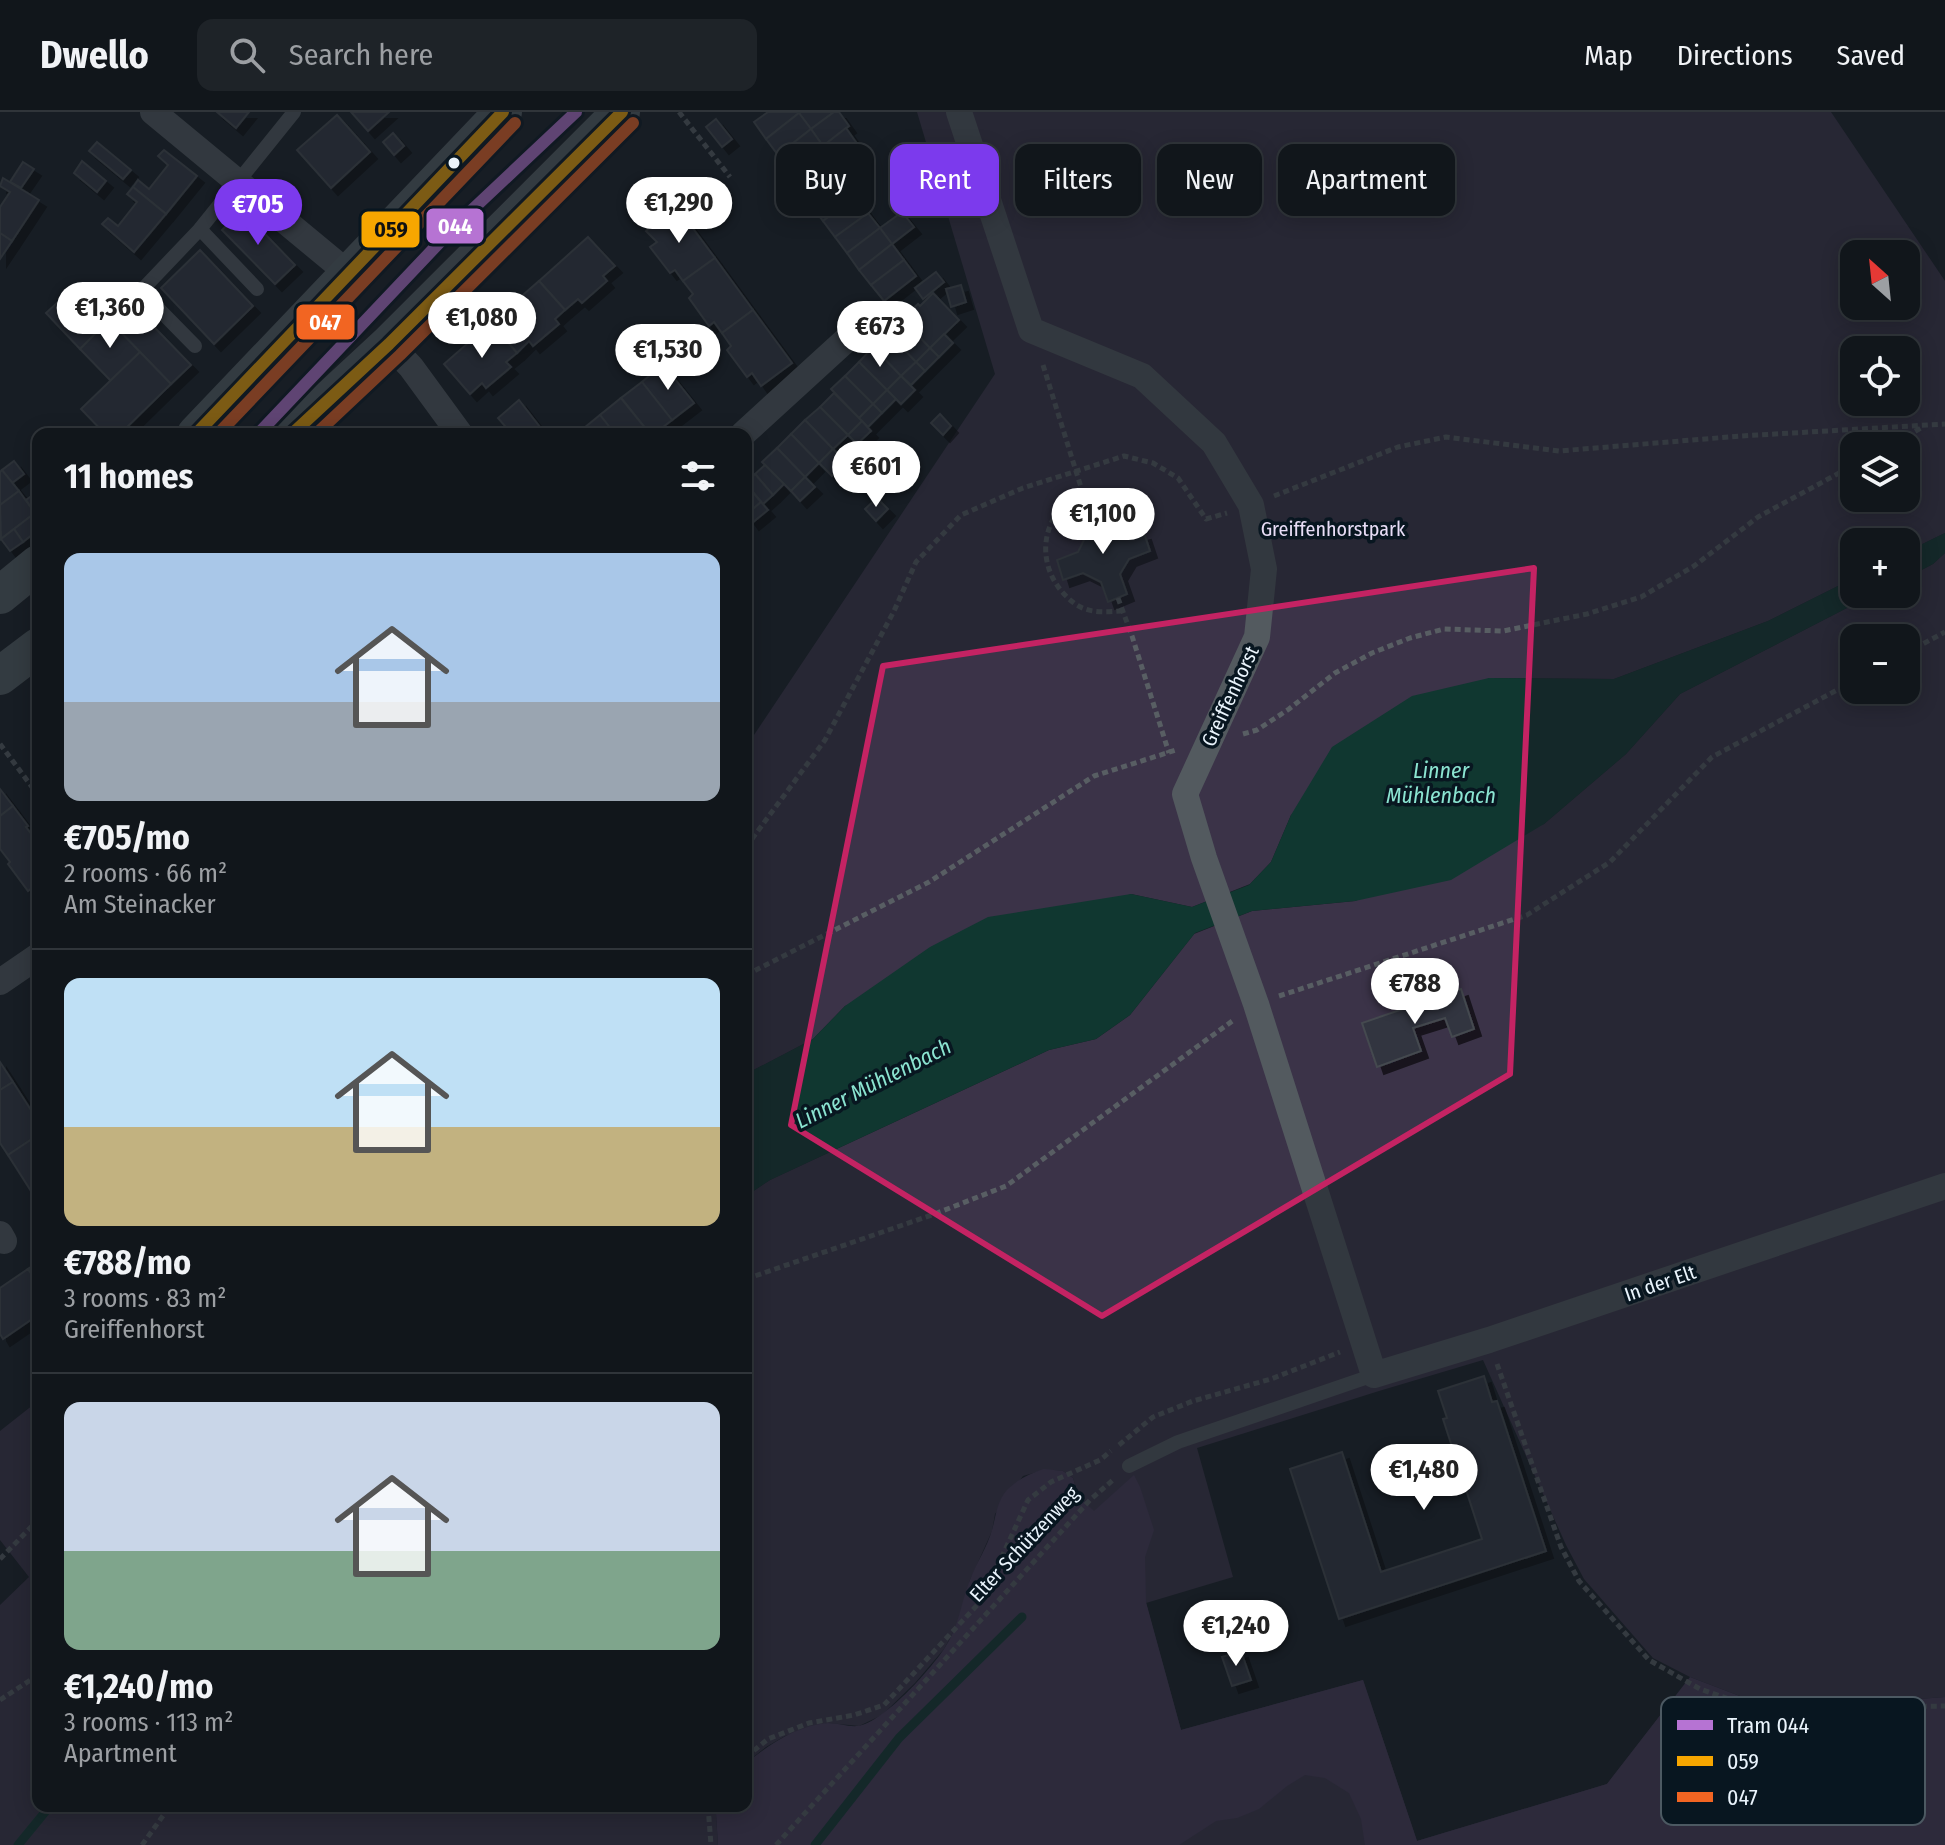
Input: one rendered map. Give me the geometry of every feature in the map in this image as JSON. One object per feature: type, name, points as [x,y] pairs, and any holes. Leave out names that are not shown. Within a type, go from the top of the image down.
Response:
[{"type":"main road","points":[[202,428],[503,112]]},
{"type":"main road","points":[[298,428],[389,344],[620,113]]},
{"type":"main road","points":[[0,595],[32,569]]},
{"type":"main road","points":[[0,676],[32,652]]},
{"type":"street","points":[[153,112],[349,274]]},
{"type":"street","points":[[959,112],[1031,330]]},
{"type":"street","points":[[750,428],[847,339],[861,317]]},
{"type":"street","name":"Greiffenhorst","points":[[1031,330],[1142,376],[1214,443],[1251,505],[1264,569],[1257,637],[1185,794],[1204,858],[1256,1004],[1374,1375]]},
{"type":"street","points":[[389,344],[411,367],[456,428]]},
{"type":"street","points":[[0,982],[32,960]]},
{"type":"street","name":"In der Elt","points":[[1374,1375],[1489,1340],[1945,1186]]},
{"type":"lane","points":[[195,346],[141,291],[200,229],[294,112]]},
{"type":"lane","points":[[200,229],[257,289]]},
{"type":"lane","points":[[1129,1466],[1178,1442],[1374,1375]]},
{"type":"path","points":[[679,112],[730,177]]},
{"type":"path","points":[[1031,330],[1089,513]]},
{"type":"path","points":[[752,840],[825,740],[894,611],[916,562],[961,515],[1023,488],[1124,456],[1153,463],[1178,478],[1206,519],[1251,505],[1398,447],[1446,437],[1559,451],[1945,424]]},
{"type":"path","points":[[1915,432],[1926,426]]},
{"type":"path","points":[[1207,745],[1257,730],[1335,673],[1372,653],[1410,638],[1444,629],[1503,631],[1587,614],[1641,597],[1694,566],[1758,517],[1840,473]]},
{"type":"path","points":[[1083,491],[1072,496],[1057,510],[1046,535],[1046,560],[1056,583],[1075,604],[1096,612],[1122,611]]},
{"type":"path","points":[[752,972],[929,882],[1094,776],[1168,752],[1118,598]]},
{"type":"path","points":[[1920,645],[1945,632]]},
{"type":"path","points":[[752,1277],[1006,1186],[1256,1004],[1527,915],[1610,862],[1712,757],[1840,688]]},
{"type":"path","points":[[0,744],[32,787]]},
{"type":"path","points":[[1489,1340],[1561,1547],[1579,1581],[1649,1660],[1700,1689],[1723,1697]]},
{"type":"path","points":[[752,1752],[768,1739],[809,1723],[854,1715],[884,1705],[982,1600],[1028,1500],[1051,1482],[1100,1460],[1153,1417],[1193,1401],[1271,1379],[1363,1343]]},
{"type":"path","name":"Elter Schützenweg","points":[[776,1845],[1090,1500],[1129,1466]]},
{"type":"path","points":[[0,1559],[32,1526]]},
{"type":"path","points":[[0,1700],[32,1679]]},
{"type":"path","points":[[1925,1706],[1945,1706]]},
{"type":"path","points":[[142,1845],[166,1812]]},
{"type":"path","points":[[708,1812],[711,1845]]},
{"type":"highlighted area","points":[[1534,568],[1510,1074],[1102,1316],[791,1125],[883,666]]},
{"type":"green space","name":"Greiffenhorstpark","points":[[917,112],[1831,112],[1917,240],[1840,240],[1840,320],[1920,320],[1920,244],[1945,281],[1945,533],[1920,545],[1920,528],[1840,528],[1840,585],[1768,621],[1614,679],[1489,678],[1291,815],[1271,862],[1250,884],[1192,907],[1131,894],[845,1006],[813,1039],[752,1071],[752,738],[995,374],[948,216],[999,216],[999,144],[927,144]],"holes":[[[1099,510],[1106,529],[1122,538],[1144,533],[1150,551],[1129,559],[1120,574],[1127,594],[1108,602],[1101,582],[1083,573],[1063,579],[1057,560],[1078,552],[1086,536],[1080,516]]]},
{"type":"green space","points":[[1945,553],[1945,1697],[1742,1697],[1690,1677],[1653,1658],[1584,1579],[1483,1360],[1197,1448],[1233,1577],[1146,1603],[1181,1730],[1363,1680],[1417,1841],[1607,1784],[1661,1714],[1661,1825],[1909,1825],[1945,1845],[791,1845],[1093,1511],[1079,1497],[1073,1478],[1063,1471],[1044,1470],[1023,1476],[995,1514],[992,1531],[970,1580],[959,1622],[944,1649],[915,1683],[882,1715],[859,1726],[828,1723],[785,1736],[752,1758],[752,1192],[770,1180],[1049,1050],[1096,1039],[1130,1015],[1194,934],[1252,911],[1355,901],[1544,824],[1626,754],[1680,694],[1847,608],[1920,608],[1920,571]]},
{"type":"green space","points":[[32,1406],[32,1812],[716,1812],[718,1845],[0,1845],[0,1605],[29,1577],[0,1540],[0,1431]]},
{"type":"shaded area","points":[[1044,1469],[1063,1471],[1073,1478],[1079,1497],[1094,1511],[1134,1475],[1154,1530],[1145,1557],[1146,1602],[1181,1730],[1363,1680],[1417,1841],[1607,1784],[1661,1714],[1661,1825],[1925,1825],[1925,1699],[1945,1697],[1945,1845],[1365,1845],[1361,1819],[1349,1793],[1325,1778],[1305,1775],[1259,1809],[1237,1818],[1216,1821],[1179,1845],[718,1845],[716,1812],[752,1812],[752,1759],[774,1743],[805,1728],[828,1723],[858,1726],[869,1722],[906,1694],[928,1669],[953,1632],[1004,1494],[1029,1475]]},
{"type":"shaded area","points":[[1690,1677],[1742,1697],[1674,1697]]},
{"type":"water","points":[[1945,533],[1945,553],[1920,571],[1920,545]]},
{"type":"water","name":"Linner Mühlenbach","points":[[1840,585],[1840,608],[1847,608],[1680,694],[1626,754],[1544,824],[1451,880],[1355,901],[1252,911],[1195,933],[1130,1015],[1096,1039],[1049,1050],[770,1180],[752,1192],[752,1071],[813,1039],[845,1006],[930,947],[988,917],[1131,894],[1192,907],[1249,885],[1271,862],[1291,815],[1332,747],[1412,696],[1489,678],[1614,679],[1768,621]]},
{"type":"building","points":[[217,112],[249,112],[236,128]]},
{"type":"building","points":[[351,112],[389,112],[368,131]]},
{"type":"building","points":[[768,112],[799,113],[766,139],[754,122]]},
{"type":"building","points":[[801,112],[834,112],[811,129]]},
{"type":"building","points":[[834,112],[839,112],[849,126],[826,144],[822,144],[811,129]]},
{"type":"building","points":[[799,113],[811,129],[792,144],[776,144],[776,152],[766,139]]},
{"type":"building","points":[[337,115],[370,152],[331,188],[297,150]]},
{"type":"building","points":[[716,119],[732,139],[722,147],[706,127]]},
{"type":"building","points":[[846,128],[857,144],[826,144]]},
{"type":"building","points":[[811,129],[822,144],[792,144]]},
{"type":"building","points":[[393,133],[404,146],[394,155],[383,142]]},
{"type":"building","points":[[97,142],[131,170],[123,179],[89,151]]},
{"type":"building","points":[[164,150],[197,176],[166,214],[133,187],[138,180],[149,189],[168,165],[158,156]]},
{"type":"building","points":[[82,161],[106,181],[97,192],[74,173]]},
{"type":"building","points":[[23,162],[34,169],[21,188],[10,182]]},
{"type":"building","points":[[3,178],[39,200],[12,241],[0,233],[0,207],[10,192],[0,186]]},
{"type":"building","points":[[133,187],[166,214],[134,252],[102,224],[108,218],[118,226],[137,202],[127,194]]},
{"type":"building","points":[[677,207],[715,258],[683,281],[675,270],[670,273],[650,247],[657,242],[646,231]]},
{"type":"building","points":[[242,210],[295,265],[275,284],[222,230]]},
{"type":"building","points":[[830,216],[864,216],[835,237],[823,221]]},
{"type":"building","points":[[864,216],[870,216],[880,228],[847,253],[835,237]]},
{"type":"building","points":[[896,216],[905,216],[914,227],[892,244],[880,228]]},
{"type":"building","points":[[880,228],[892,244],[859,270],[847,253]]},
{"type":"building","points":[[0,233],[12,241],[0,259]]},
{"type":"building","points":[[588,237],[615,266],[603,276],[607,281],[582,303],[578,299],[565,310],[539,281]]},
{"type":"building","points":[[892,244],[904,260],[871,285],[859,270]]},
{"type":"building","points":[[200,250],[253,306],[214,344],[161,288]]},
{"type":"building","points":[[715,258],[753,310],[722,333],[714,322],[709,326],[689,298],[693,294],[683,281]]},
{"type":"building","points":[[904,260],[916,276],[884,301],[871,285]]},
{"type":"building","points":[[936,272],[944,282],[923,299],[915,288]]},
{"type":"building","points":[[539,281],[565,310],[555,319],[559,324],[533,346],[529,341],[517,353],[491,323]]},
{"type":"building","points":[[961,285],[966,302],[951,307],[946,289]]},
{"type":"building","points":[[933,293],[959,320],[930,348],[902,319]]},
{"type":"building","points":[[86,296],[109,320],[80,349],[46,313],[57,303]]},
{"type":"building","points":[[129,301],[191,365],[171,384],[109,320]]},
{"type":"building","points":[[753,310],[792,363],[761,386],[752,373],[747,377],[727,350],[731,346],[722,333]]},
{"type":"building","points":[[902,319],[930,348],[916,362],[888,333]]},
{"type":"building","points":[[109,320],[140,352],[111,381],[80,349]]},
{"type":"building","points":[[491,323],[517,353],[506,362],[511,367],[486,388],[482,383],[470,394],[444,364]]},
{"type":"building","points":[[888,333],[916,362],[901,376],[873,347]]},
{"type":"building","points":[[944,334],[953,343],[939,357],[930,348]]},
{"type":"building","points":[[873,347],[901,376],[887,390],[859,362]]},
{"type":"building","points":[[930,348],[939,357],[925,371],[916,362]]},
{"type":"building","points":[[140,352],[171,384],[126,428],[99,428],[81,409]]},
{"type":"building","points":[[859,362],[887,390],[873,404],[845,376]]},
{"type":"building","points":[[916,362],[925,371],[911,385],[901,376]]},
{"type":"building","points":[[663,364],[694,403],[672,420],[642,382]]},
{"type":"building","points":[[845,376],[873,404],[859,418],[831,389]]},
{"type":"building","points":[[901,376],[915,390],[901,404],[887,390]]},
{"type":"building","points":[[642,382],[672,420],[662,428],[645,428],[621,398]]},
{"type":"building","points":[[887,390],[896,399],[882,413],[873,404]]},
{"type":"building","points":[[834,393],[862,421],[848,435],[820,407]]},
{"type":"building","points":[[621,398],[645,428],[610,428],[600,415]]},
{"type":"building","points":[[519,400],[541,428],[507,428],[498,418]]},
{"type":"building","points":[[873,404],[882,413],[868,427],[859,418]]},
{"type":"building","points":[[820,407],[848,435],[833,449],[805,420]]},
{"type":"building","points":[[940,414],[951,426],[943,435],[931,423]]},
{"type":"building","points":[[600,415],[610,428],[584,428]]},
{"type":"building","points":[[805,420],[833,449],[819,463],[791,434]]},
{"type":"building","points":[[862,421],[871,431],[857,444],[848,435]]},
{"type":"building","points":[[791,434],[819,463],[805,477],[777,448]]},
{"type":"building","points":[[777,448],[805,477],[791,491],[762,462]]},
{"type":"building","points":[[833,449],[846,462],[832,476],[819,463]]},
{"type":"building","points":[[14,461],[24,474],[12,483],[2,470]]},
{"type":"building","points":[[765,465],[784,484],[773,495],[755,474]]},
{"type":"building","points":[[2,470],[19,491],[0,505],[0,472]]},
{"type":"building","points":[[755,474],[773,495],[763,504],[752,491]]},
{"type":"building","points":[[805,477],[815,487],[800,501],[791,491]]},
{"type":"building","points":[[19,491],[32,509],[32,515],[1,539],[0,505]]},
{"type":"building","points":[[752,491],[761,502],[752,510]]},
{"type":"building","points":[[877,498],[888,509],[876,521],[865,509]]},
{"type":"building","points":[[761,502],[768,510],[752,523],[752,510]]},
{"type":"building","points":[[1099,510],[1106,529],[1122,538],[1144,533],[1150,551],[1129,559],[1120,574],[1127,594],[1108,602],[1101,582],[1083,573],[1063,580],[1057,560],[1078,552],[1086,536],[1080,516]]},
{"type":"building","points":[[32,515],[32,535],[23,542],[14,529]]},
{"type":"building","points":[[14,529],[23,542],[10,551],[1,539]]},
{"type":"building","points":[[0,789],[13,806],[0,816]]},
{"type":"building","points":[[13,806],[32,835],[32,888],[28,891],[0,849],[0,816]]},
{"type":"building","points":[[1461,989],[1474,1029],[1452,1037],[1445,1018],[1413,1028],[1421,1051],[1377,1067],[1362,1023]]},
{"type":"building","points":[[0,1062],[13,1082],[0,1090]]},
{"type":"building","points":[[13,1082],[32,1112],[32,1139],[8,1155],[0,1143],[0,1090]]},
{"type":"building","points":[[32,1139],[32,1193],[8,1155]]},
{"type":"building","points":[[28,1269],[32,1275],[32,1319],[3,1339],[0,1334],[0,1288]]},
{"type":"building","points":[[1484,1376],[1492,1402],[1497,1401],[1546,1551],[1339,1619],[1290,1469],[1342,1452],[1381,1572],[1482,1539],[1443,1419],[1447,1418],[1438,1391]]},
{"type":"building","points":[[1241,1651],[1251,1680],[1232,1686],[1222,1657]]},
{"type":"waterway","points":[[815,1845],[899,1738],[1022,1617]]},
{"type":"waterway","name":"Linner Mühlenbach","points":[[18,1845],[45,1812]]},
{"type":"tram line","name":"044","points":[[264,428],[457,224],[576,112]]},
{"type":"transit line","name":"059","points":[[202,428],[503,112]]},
{"type":"transit line","name":"059","points":[[298,428],[389,344],[622,112]]},
{"type":"transit line","name":"047","points":[[224,428],[515,123]]},
{"type":"transit line","name":"047","points":[[322,428],[633,123]]}]
